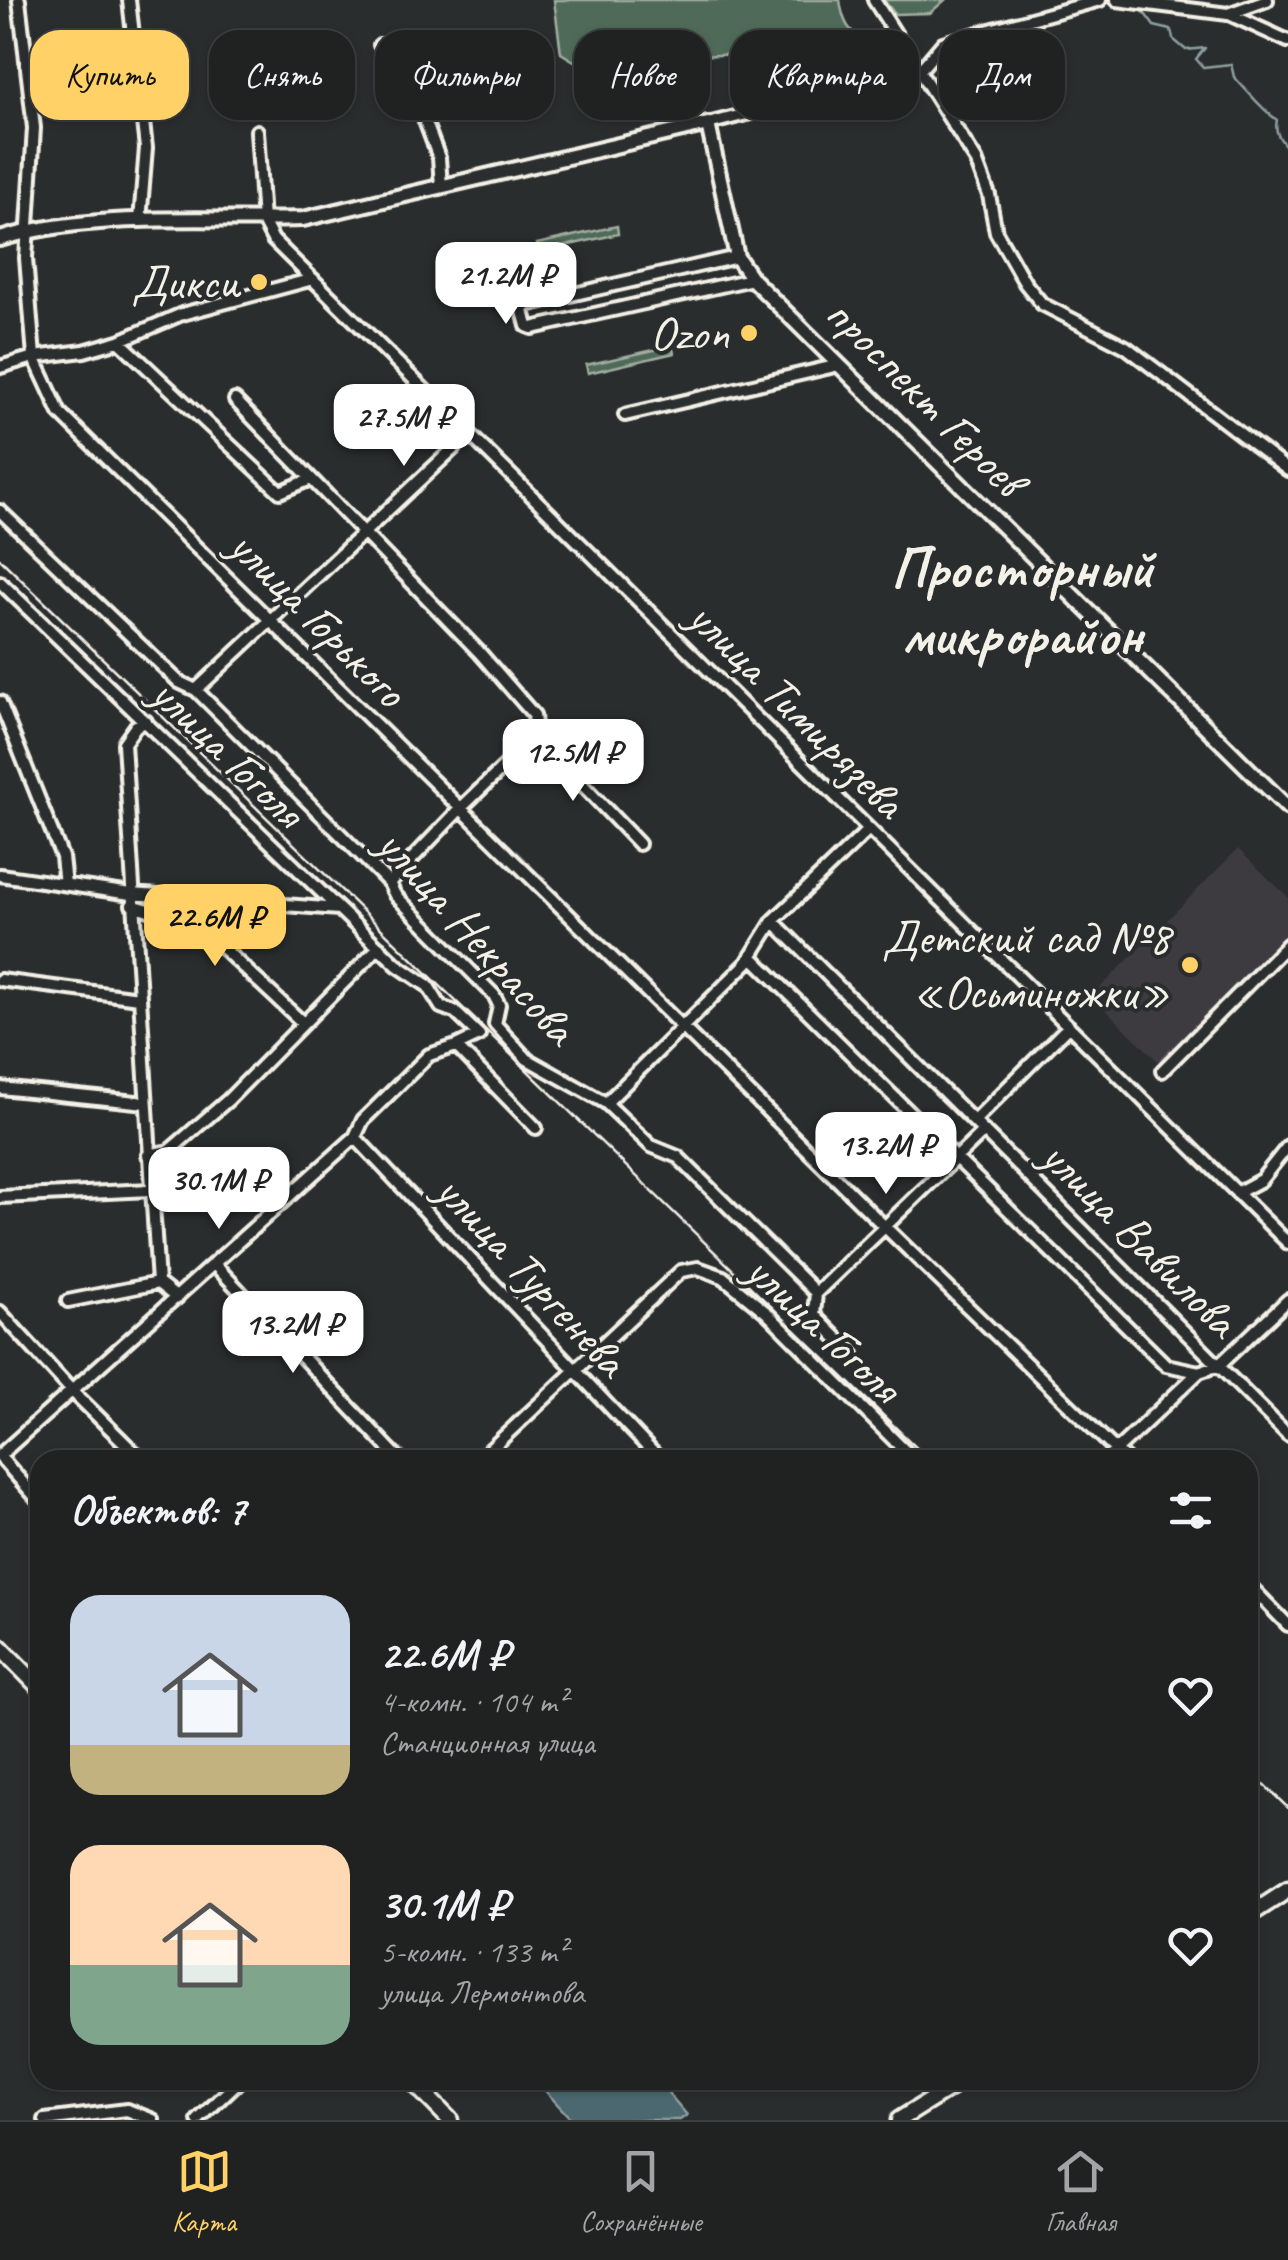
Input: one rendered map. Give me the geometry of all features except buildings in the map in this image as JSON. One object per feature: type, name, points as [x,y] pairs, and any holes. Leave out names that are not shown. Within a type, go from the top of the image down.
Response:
[{"type":"main road","points":[[0,1647],[30,1678]]},
{"type":"main road","points":[[1258,1910],[1288,1890]]},
{"type":"main road","points":[[421,2090],[450,2120]]},
{"type":"main road","points":[[899,2120],[947,2090]]},
{"type":"street","name":"улица Горького","points":[[20,0],[34,128],[26,258],[34,358],[60,413],[884,1227],[1116,1450]]},
{"type":"street","points":[[129,0],[146,148],[140,221]]},
{"type":"street","points":[[874,0],[976,160],[990,195],[996,232],[1042,304],[1126,347],[1288,470]]},
{"type":"street","points":[[0,238],[27,231],[140,221],[303,219],[708,124],[921,69],[943,43],[1100,0]]},
{"type":"street","points":[[1116,0],[1228,14],[1288,42]]},
{"type":"street","points":[[1228,14],[1267,0]]},
{"type":"street","points":[[425,120],[439,158],[441,186]]},
{"type":"street","name":"проспект Героев","points":[[708,124],[737,257],[752,279],[1288,808]]},
{"type":"street","points":[[257,131],[263,220]]},
{"type":"street","name":"улица Тимирязева","points":[[263,220],[273,240],[312,279],[1288,1243]]},
{"type":"street","points":[[737,257],[526,305],[526,326],[532,328],[752,279]]},
{"type":"street","points":[[682,270],[687,293]]},
{"type":"street","points":[[0,367],[84,351],[119,341],[182,314],[312,279]]},
{"type":"street","points":[[622,283],[627,307]]},
{"type":"street","points":[[558,298],[563,321]]},
{"type":"street","points":[[119,341],[280,492],[310,479]]},
{"type":"street","points":[[625,415],[839,365]]},
{"type":"street","points":[[235,400],[480,653],[534,715],[536,736],[639,844]]},
{"type":"street","points":[[196,690],[469,434]]},
{"type":"street","name":"улица Некрасова","points":[[0,511],[179,682],[196,690],[389,883],[396,895],[494,995],[499,1005],[496,1024],[526,1059],[606,1103],[651,1146],[678,1157],[816,1292],[814,1315],[853,1354]]},
{"type":"street","name":"улица Гоголя","points":[[0,582],[397,965],[428,986],[441,1007],[456,1012],[479,1035],[456,1046]]},
{"type":"street","points":[[0,702],[62,857],[65,884]]},
{"type":"street","points":[[146,721],[136,726],[124,742],[132,900],[158,1283],[177,1298]]},
{"type":"street","points":[[389,883],[536,736]]},
{"type":"street","points":[[606,1103],[751,956],[774,921],[869,829]]},
{"type":"street","points":[[0,875],[65,884],[132,900],[198,925],[303,1023]]},
{"type":"street","points":[[132,900],[340,909]]},
{"type":"street","name":"улица Вавилова","points":[[774,921],[1288,1434]]},
{"type":"street","points":[[1162,1070],[1288,944]]},
{"type":"street","points":[[148,1155],[168,1151],[228,1100],[378,946]]},
{"type":"street","points":[[751,956],[1166,1365],[1199,1372]]},
{"type":"street","points":[[0,980],[139,998]]},
{"type":"street","points":[[974,1121],[1069,1026]]},
{"type":"street","points":[[30,1490],[0,1456],[355,1137],[363,1120],[430,1056],[456,1046],[536,1128]]},
{"type":"street","points":[[0,1088],[146,1103]]},
{"type":"street","points":[[816,1292],[984,1131]]},
{"type":"street","name":"улица Тургенева","points":[[355,1137],[650,1450]]},
{"type":"street","points":[[1237,1193],[1261,1180],[1288,1146]]},
{"type":"street","points":[[0,1197],[151,1190]]},
{"type":"street","points":[[214,1264],[391,1450]]},
{"type":"street","name":"улица Гоголя","points":[[574,1372],[682,1271],[698,1268],[723,1277],[767,1313],[903,1450]]},
{"type":"street","points":[[68,1301],[158,1283]]},
{"type":"street","points":[[1116,1450],[1199,1372],[1219,1365],[1288,1300]]},
{"type":"street","points":[[0,1312],[132,1450]]},
{"type":"street","points":[[490,1450],[574,1372]]},
{"type":"street","points":[[1258,1594],[1288,1625]]},
{"type":"street","points":[[198,2120],[230,2090]]},
{"type":"street","points":[[44,2120],[127,2110],[153,2120]]},
{"type":"shaded area","name":"Детский сад №8 «Осьминожки»","points":[[1238,849],[1288,897],[1288,934],[1160,1063],[1092,996]]},
{"type":"green space","points":[[554,0],[840,0],[852,30],[730,30],[730,54],[710,55],[710,30],[574,30],[574,61],[561,53]]},
{"type":"green space","points":[[884,0],[945,0],[930,13],[895,14]]},
{"type":"green space","points":[[617,226],[618,234],[539,252],[537,244]]},
{"type":"green space","points":[[672,346],[674,353],[588,373],[586,365]]},
{"type":"water","points":[[544,2090],[666,2090],[687,2115],[680,2120],[572,2120]]},
{"type":"waterway","points":[[1140,7],[1154,26],[1171,30],[1173,39],[1186,50],[1205,48],[1196,59],[1203,67],[1231,64],[1234,77],[1277,120],[1277,132],[1288,149]]},
{"type":"railway","points":[[0,559],[919,1450]]},
{"type":"railway","points":[[1258,1779],[1288,1808]]},
{"type":"place","name":"Дикси","points":[[259,282]]},
{"type":"place","name":"Ozon","points":[[749,333]]},
{"type":"place","name":"Детский сад №8 «Осьминожки»","points":[[1190,965]]},
{"type":"district","name":"Просторный микрорайон","points":[[1022,600]]}]
